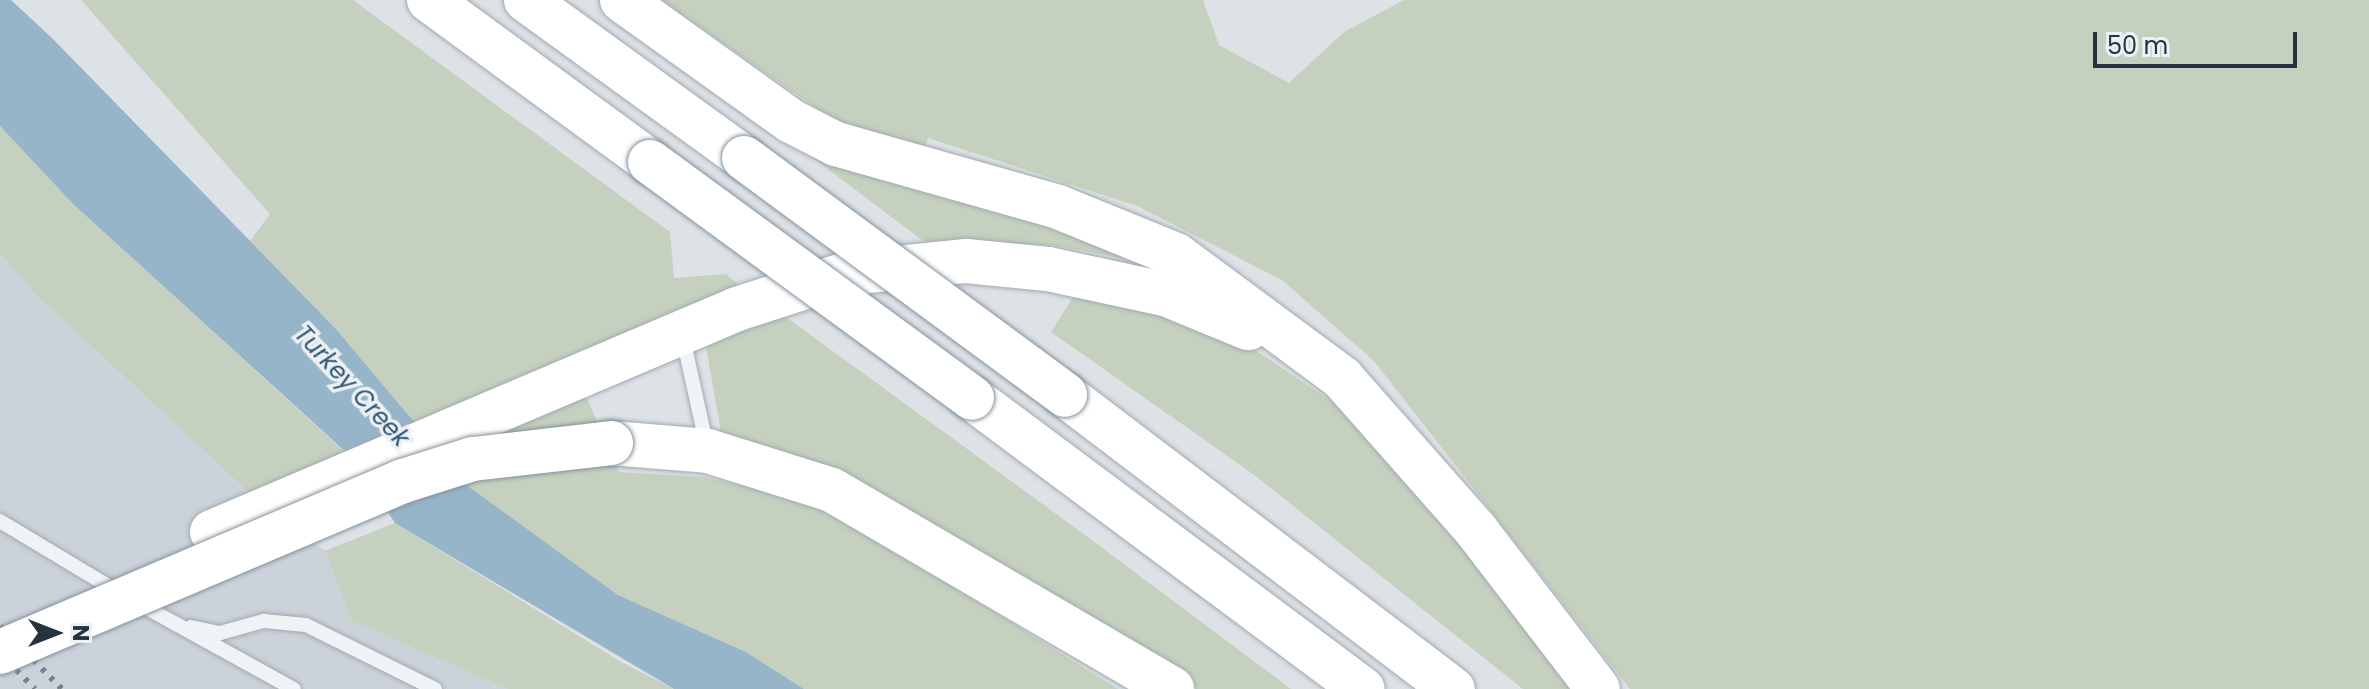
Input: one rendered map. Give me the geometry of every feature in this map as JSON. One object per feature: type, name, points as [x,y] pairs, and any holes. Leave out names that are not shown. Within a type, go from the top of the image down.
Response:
[{"type":"highway","points":[[429,0],[972,398],[1362,689]]},
{"type":"highway","points":[[526,0],[1065,395],[1453,689]]},
{"type":"highway","points":[[622,0],[825,138],[1122,230],[1176,255],[1317,357],[1397,435],[1598,689]]},
{"type":"highway","points":[[0,622],[682,332],[849,273],[966,261],[1102,277],[1165,294],[1317,357]]},
{"type":"highway","points":[[0,652],[400,482],[473,459],[611,443],[708,451],[832,490],[1172,689]]},
{"type":"lane","points":[[682,332],[708,451]]},
{"type":"lane","points":[[0,521],[175,624],[294,689]]},
{"type":"lane","points":[[175,624],[220,633],[264,621],[306,625],[435,689]]},
{"type":"shaded area","points":[[0,253],[252,495],[325,551],[352,621],[508,689],[0,689]]},
{"type":"green space","points":[[81,0],[353,0],[670,232],[674,278],[726,274],[742,288],[569,357],[619,472],[704,477],[783,494],[856,526],[1118,689],[804,689],[746,652],[618,595],[468,486],[336,329],[250,241],[270,214]]},
{"type":"green space","points":[[661,0],[1203,0],[1219,45],[1289,83],[1344,32],[1404,0],[2369,0],[2369,689],[1630,689],[1374,361],[1282,280],[1137,206],[928,138],[925,148],[835,121]]},
{"type":"green space","points":[[0,126],[73,204],[349,456],[252,495],[36,294],[0,253]]},
{"type":"green space","points":[[796,145],[903,175],[1154,264],[1053,245],[926,243]]},
{"type":"green space","points":[[1079,288],[1246,344],[1352,415],[1581,689],[1523,689],[1253,474],[1051,332]]},
{"type":"green space","points":[[779,312],[1291,689],[1197,689],[904,513],[722,438],[706,347]]},
{"type":"green space","points":[[395,523],[623,663],[674,689],[508,689],[352,621],[325,551]]},
{"type":"water","name":"Turkey Creek","points":[[0,0],[11,0],[52,38],[336,329],[468,486],[618,595],[746,652],[804,689],[674,689],[395,523],[349,455],[73,204],[0,126]]},
{"type":"railway","points":[[0,626],[62,689]]},
{"type":"railway","points":[[0,653],[35,689]]}]
